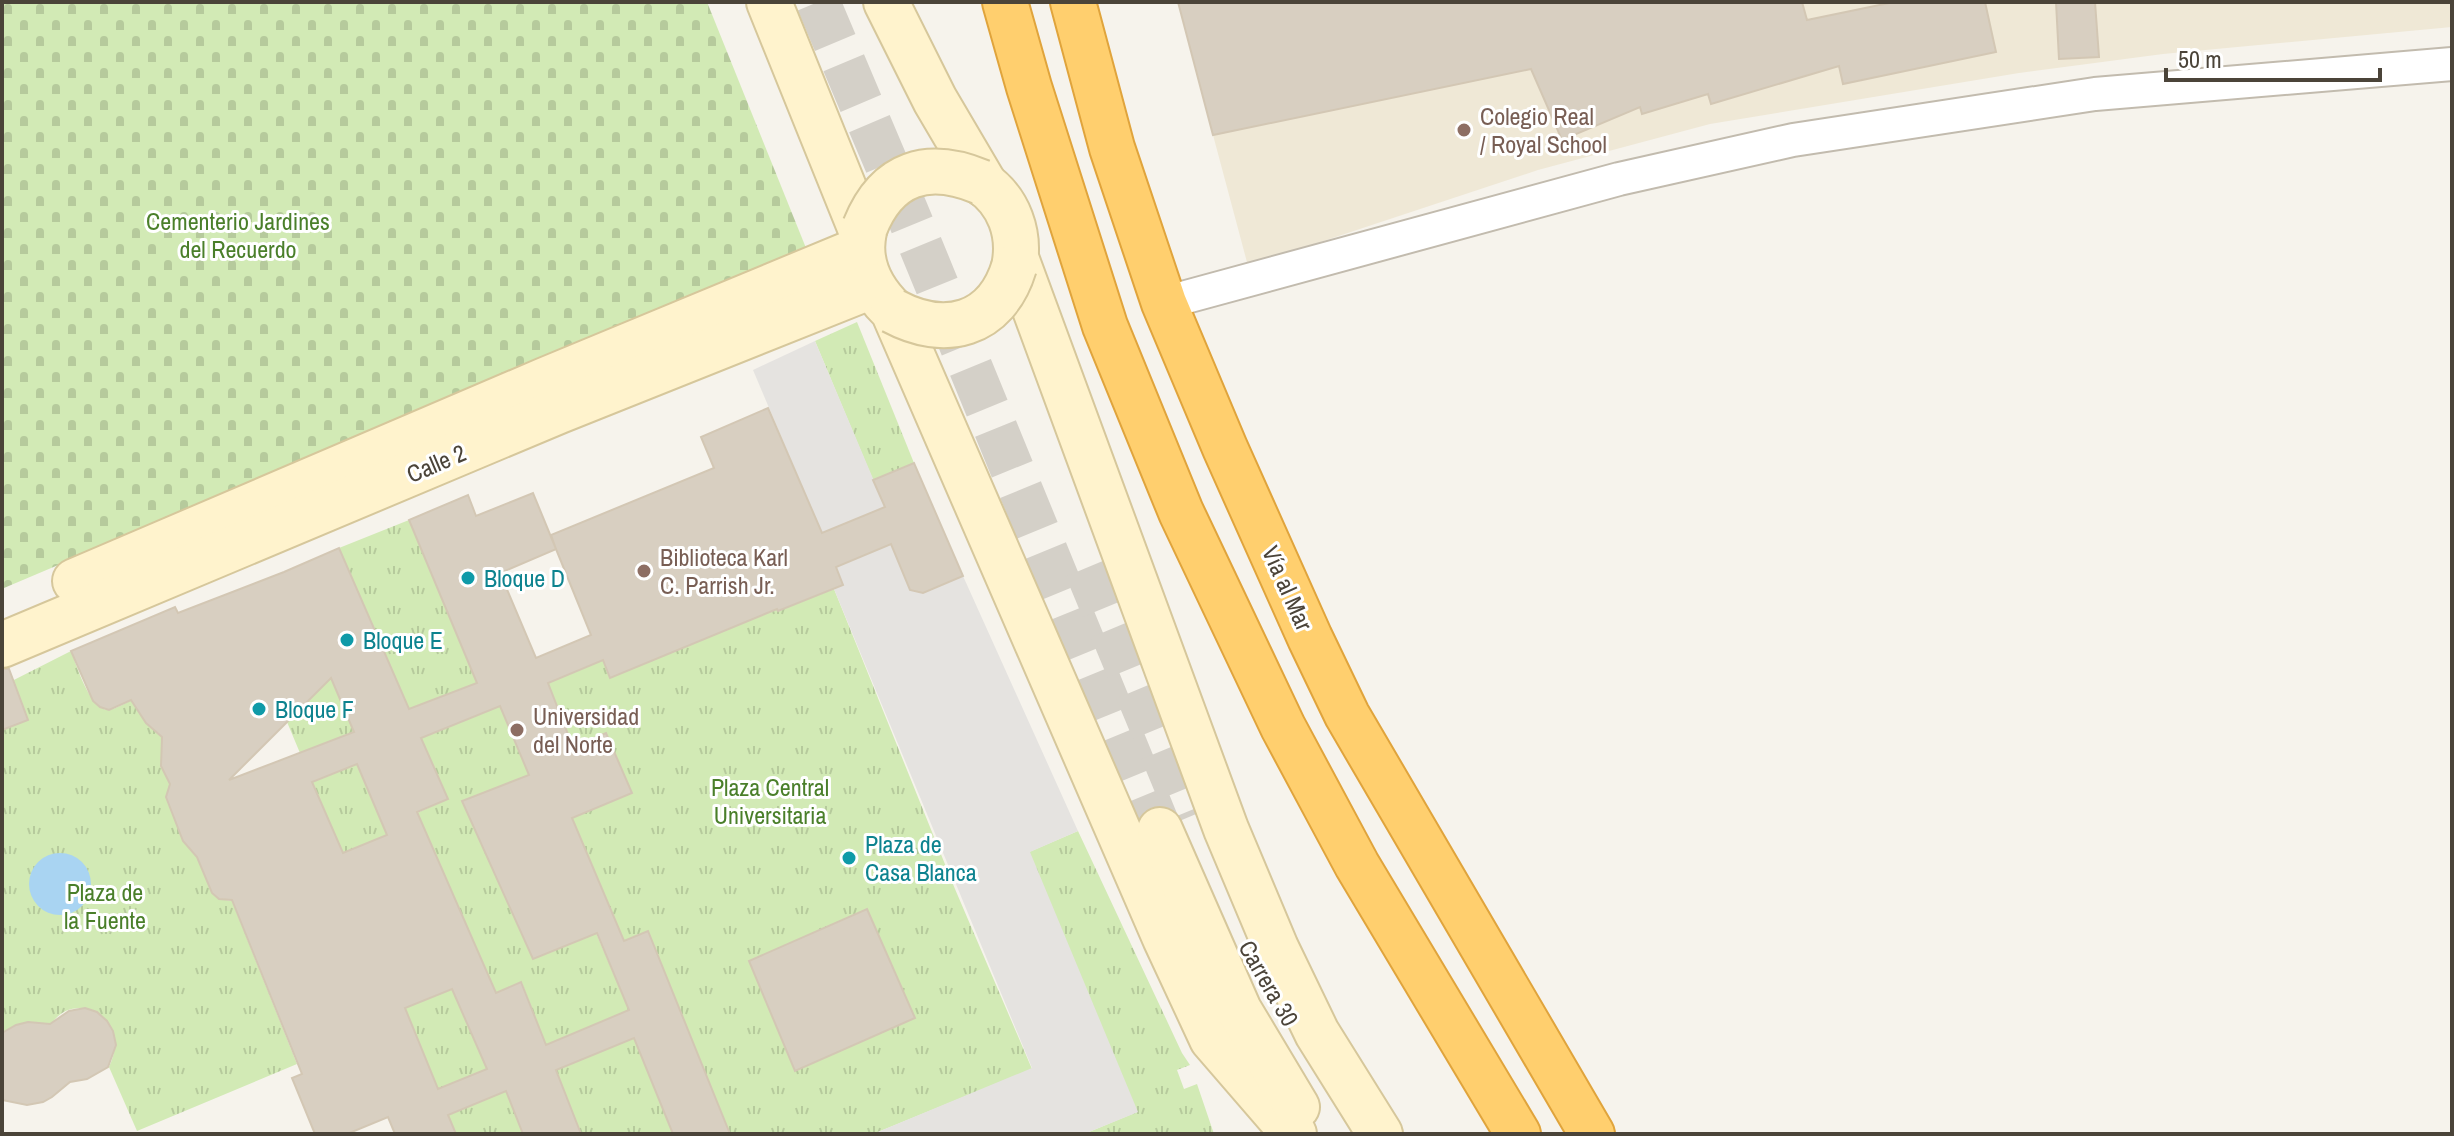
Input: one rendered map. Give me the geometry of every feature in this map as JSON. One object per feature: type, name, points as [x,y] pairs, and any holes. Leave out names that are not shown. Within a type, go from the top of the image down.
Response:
[{"type":"highway","points":[[1005,2],[1105,326],[1181,512],[1283,727],[1357,865],[1518,1134]]},
{"type":"highway","name":"Vía al Mar","points":[[1073,2],[1112,148],[1164,303],[1225,448],[1347,715],[1592,1134]]},
{"type":"main road","points":[[769,2],[871,262],[1212,1039],[1294,1134]]},
{"type":"main road","points":[[886,2],[935,100],[983,184]]},
{"type":"main road","points":[[933,170],[958,173],[983,184],[1001,200],[1012,220],[1017,242],[1009,283],[997,302],[979,316],[958,324],[936,326],[913,321],[871,262],[872,208],[888,189],[909,176],[933,170]]},
{"type":"main road","name":"Calle 2","points":[[2,612],[552,396],[871,262]]},
{"type":"main road","points":[[1015,263],[1226,829],[1276,948],[1317,1033],[1380,1134]]},
{"type":"main road","name":"Calle 2","points":[[2,645],[552,396]]},
{"type":"main road","name":"Carrera 30","points":[[1315,1134],[1239,1010],[1175,824],[1232,918],[1260,973],[1318,1064],[1373,1134]]},
{"type":"street","points":[[1164,303],[1619,179],[1793,140],[2095,94],[2452,64]]},
{"type":"shaded area","name":"Colegio Real / Royal School","points":[[1602,2],[2452,2],[2452,27],[2163,54],[2019,73],[1710,124],[1538,170],[1248,266],[1213,135],[1617,51]]},
{"type":"shaded area","points":[[815,341],[885,507],[822,533],[753,370]]},
{"type":"shaded area","points":[[891,544],[910,590],[923,593],[963,576],[1078,831],[1030,852],[1138,1112],[1084,1134],[873,1134],[1032,1068],[834,589],[843,584],[836,567]]},
{"type":"green space","name":"Cementerio Jardines del Recuerdo","points":[[2,2],[707,2],[806,248],[4,588]]},
{"type":"green space","points":[[857,322],[914,463],[873,480],[815,341]]},
{"type":"green space","points":[[409,520],[477,683],[409,709],[339,548]]},
{"type":"green space","points":[[287,571],[354,732],[300,753],[287,722],[312,697],[264,580]]},
{"type":"green space","name":"Plaza Central Universitaria","points":[[834,589],[955,889],[1032,1069],[873,1134],[730,1134],[648,932],[624,941],[572,818],[631,793],[606,734],[573,747],[548,683],[768,590],[778,611]],"holes":[[[867,909],[915,1018],[795,1070],[750,961]]]},
{"type":"green space","name":"Plaza de la Fuente","points":[[71,651],[85,686],[96,703],[109,710],[134,699],[162,737],[161,766],[170,784],[166,797],[183,841],[197,857],[212,893],[219,899],[232,901],[297,1064],[137,1131],[109,1067],[114,1049],[113,1034],[107,1022],[97,1013],[72,1009],[61,1014],[51,1025],[28,1022],[2,1034],[2,686]]},
{"type":"green space","points":[[500,706],[529,775],[463,802],[533,959],[596,933],[629,1010],[546,1045],[522,983],[496,993],[417,813],[448,799],[421,738]]},
{"type":"green space","points":[[357,764],[383,826],[396,821],[400,830],[334,857],[397,1011],[463,985],[472,1004],[461,1009],[487,1069],[438,1089],[413,1028],[391,1038],[316,853],[339,844],[312,782]]},
{"type":"green space","points":[[1078,831],[1190,1065],[1177,1070],[1184,1089],[1197,1084],[1214,1134],[1084,1134],[1137,1112],[1029,852]]},
{"type":"green space","points":[[634,1038],[673,1134],[581,1134],[556,1070]]},
{"type":"green space","points":[[506,1091],[523,1134],[456,1134],[448,1115]]},
{"type":"water","points":[[60,853],[82,862],[91,884],[82,906],[60,915],[38,906],[29,884],[38,862]]},
{"type":"building","points":[[1178,2],[1802,2],[1807,20],[1894,2],[1985,2],[1996,52],[1843,84],[1839,66],[1711,104],[1708,94],[1642,114],[1640,107],[1562,140],[1531,69],[1213,135]]},
{"type":"building","points":[[2056,2],[2095,2],[2099,57],[2059,59]]},
{"type":"building","points":[[768,408],[822,533],[885,507],[873,480],[914,463],[963,576],[923,593],[910,590],[891,544],[836,567],[843,585],[610,678],[603,660],[548,683],[573,747],[606,733],[632,793],[572,818],[624,941],[648,931],[730,1134],[673,1134],[634,1038],[556,1070],[581,1134],[523,1134],[506,1091],[448,1115],[456,1134],[395,1134],[388,1117],[347,1134],[315,1134],[292,1078],[302,1074],[232,900],[219,899],[212,893],[197,857],[183,841],[166,797],[170,784],[161,766],[162,737],[146,723],[131,700],[109,710],[93,701],[71,651],[175,607],[178,613],[339,548],[409,709],[477,683],[409,520],[468,495],[476,516],[533,493],[556,549],[551,535],[714,468],[701,437]],"holes":[[[556,549],[591,635],[536,658],[500,573]],[[331,678],[354,732],[229,780]],[[500,706],[529,775],[462,801],[533,959],[597,933],[629,1010],[546,1045],[521,982],[496,993],[417,812],[448,799],[421,738]],[[357,764],[387,835],[343,853],[312,782]],[[452,989],[487,1069],[438,1089],[405,1008]]]},
{"type":"building","points":[[2,669],[9,669],[28,720],[2,730]]},
{"type":"building","points":[[867,909],[915,1018],[795,1071],[749,961]]},
{"type":"building","points":[[85,1008],[97,1012],[113,1031],[116,1045],[108,1067],[87,1079],[70,1082],[43,1102],[27,1105],[2,1100],[2,1033],[28,1022],[50,1024],[69,1011]]},
{"type":"tunnel","points":[[818,2],[1160,830]]},
{"type":"tunnel","points":[[1086,568],[1189,817]]},
{"type":"place","name":"Colegio Real / Royal School","points":[[1464,130]]},
{"type":"place","name":"Biblioteca Karl C. Parrish Jr.","points":[[644,571]]},
{"type":"place","name":"Bloque D","points":[[468,578]]},
{"type":"place","name":"Bloque E","points":[[347,640]]},
{"type":"place","name":"Bloque F","points":[[259,709]]},
{"type":"place","name":"Universidad del Norte","points":[[517,730]]},
{"type":"place","name":"Plaza de Casa Blanca","points":[[849,858]]}]
